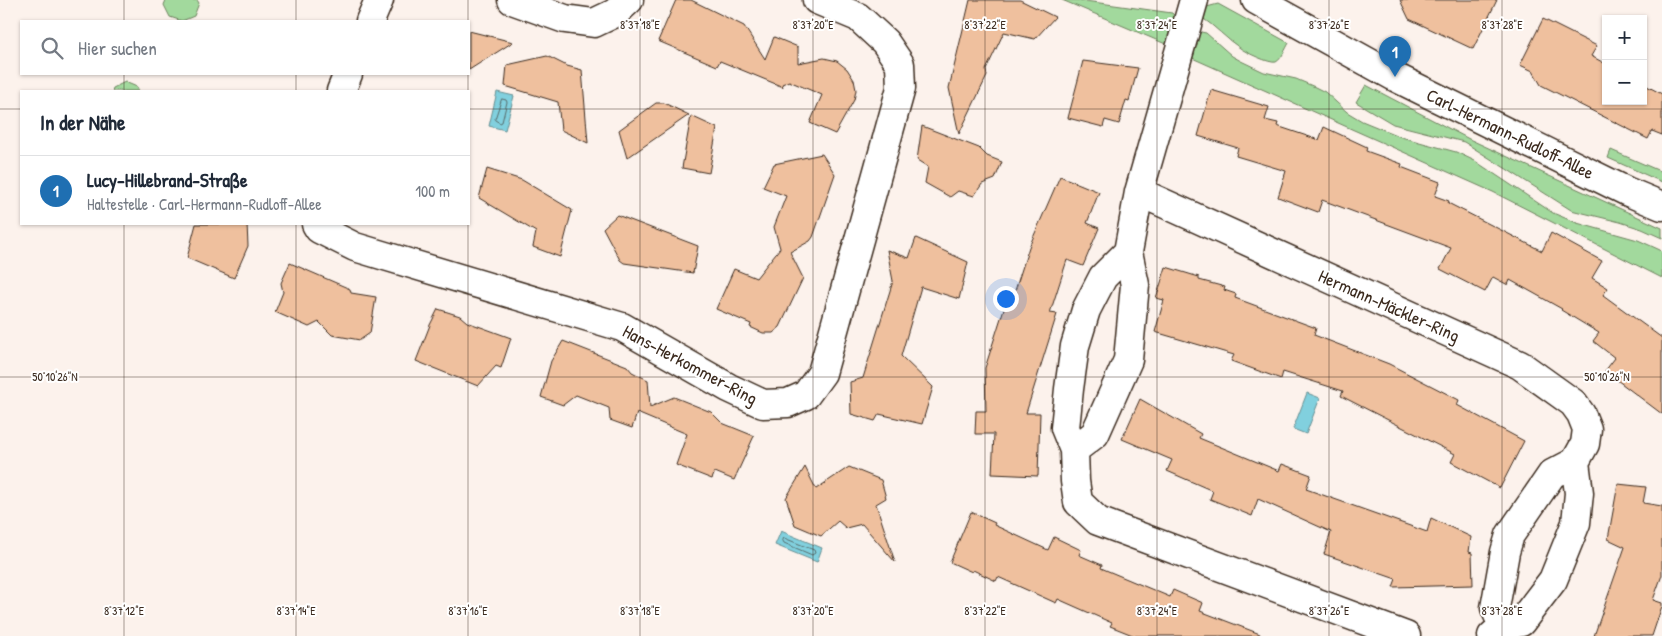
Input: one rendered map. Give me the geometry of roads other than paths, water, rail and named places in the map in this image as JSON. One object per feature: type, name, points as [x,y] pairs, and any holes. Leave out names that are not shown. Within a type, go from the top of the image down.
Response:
[{"type":"street","points":[[370,20],[379,0]]},
{"type":"street","points":[[512,0],[565,19],[594,23],[615,13],[629,0]]},
{"type":"street","name":"Hans-Herkommer-Ring","points":[[316,225],[319,230],[355,247],[622,328],[729,388],[763,404],[788,403],[806,395],[822,373],[901,88],[900,64],[885,42],[858,17],[817,0]]},
{"type":"street","points":[[1074,450],[1095,434],[1128,360],[1135,285],[1128,252],[1139,192],[1194,0]]},
{"type":"street","name":"Carl-Hermann-Rudloff-Allee","points":[[1256,0],[1395,77],[1626,191],[1662,206]]},
{"type":"street","points":[[341,90],[348,75]]},
{"type":"street","name":"Hermann-Mäckler-Ring","points":[[1139,192],[1520,365],[1573,403],[1582,414],[1587,429],[1585,444],[1575,462]]},
{"type":"street","points":[[1128,252],[1103,277],[1086,310],[1075,346],[1065,428],[1074,450],[1078,502],[1098,521],[1406,636]]},
{"type":"street","points":[[1575,462],[1579,493],[1576,523],[1553,580],[1521,622],[1498,631],[1495,608],[1510,535],[1552,474],[1575,462]]},
{"type":"water","points":[[497,92],[514,96],[505,130],[489,126]]},
{"type":"water","points":[[1307,393],[1320,398],[1306,434],[1293,429]]},
{"type":"water","points":[[781,531],[822,548],[817,562],[775,545]]},
{"type":"place","name":"Lucy-Hillebrand-Straße","points":[[1395,77]]}]
